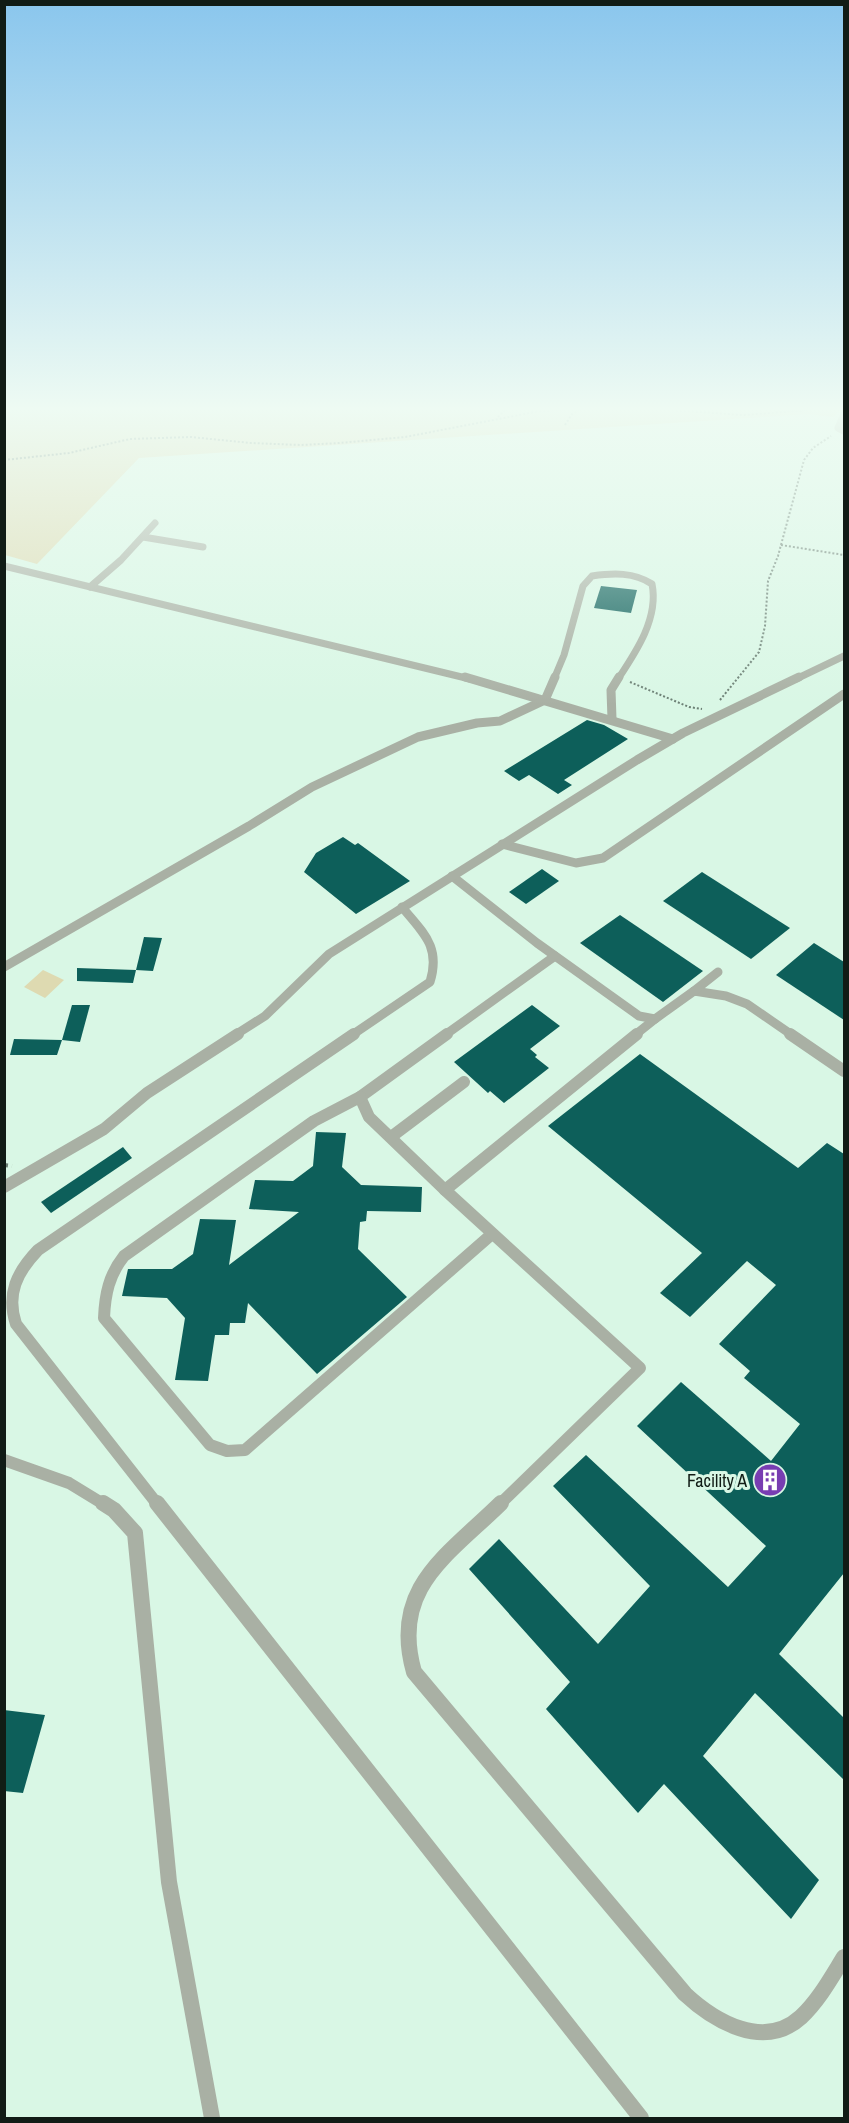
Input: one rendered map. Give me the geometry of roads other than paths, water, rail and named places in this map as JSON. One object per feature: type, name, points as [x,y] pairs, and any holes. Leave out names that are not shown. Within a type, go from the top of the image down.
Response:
[{"type":"lane","points":[[90,587],[155,523]]},
{"type":"lane","points":[[142,537],[203,547]]},
{"type":"lane","points":[[4,566],[461,676],[673,739]]},
{"type":"lane","points":[[4,967],[249,826],[312,787],[418,736],[477,723],[500,721],[545,700],[564,655],[583,586],[592,576],[605,574],[643,577],[652,584],[655,598],[641,644],[611,690],[612,719]]},
{"type":"lane","points":[[4,1187],[104,1129],[147,1093],[265,1016],[328,954],[402,907],[673,739],[844,656]]},
{"type":"lane","points":[[502,844],[576,863],[603,858],[844,694]]},
{"type":"lane","points":[[452,876],[555,956],[639,1016],[655,1019]]},
{"type":"lane","points":[[402,907],[434,946],[435,962],[430,982],[38,1250],[17,1275],[10,1307],[16,1324],[641,2118]]},
{"type":"lane","points":[[492,1234],[244,1450],[221,1451],[210,1445],[104,1318],[106,1290],[110,1276],[124,1256],[314,1121],[360,1097],[555,956]]},
{"type":"lane","points":[[445,1190],[655,1019],[718,972]]},
{"type":"lane","points":[[694,992],[726,996],[747,1004],[844,1071]]},
{"type":"lane","points":[[391,1137],[464,1082]]},
{"type":"lane","points":[[360,1097],[369,1117],[492,1234],[640,1368],[431,1571],[420,1585],[411,1604],[406,1627],[407,1651],[414,1672],[685,1994],[708,2015],[733,2029],[779,2030],[799,2019],[844,1957]]},
{"type":"lane","points":[[4,1460],[69,1482],[114,1510],[135,1533],[169,1882],[212,2118]]},
{"type":"place","name":"Facility A","points":[[770,1480]]}]
